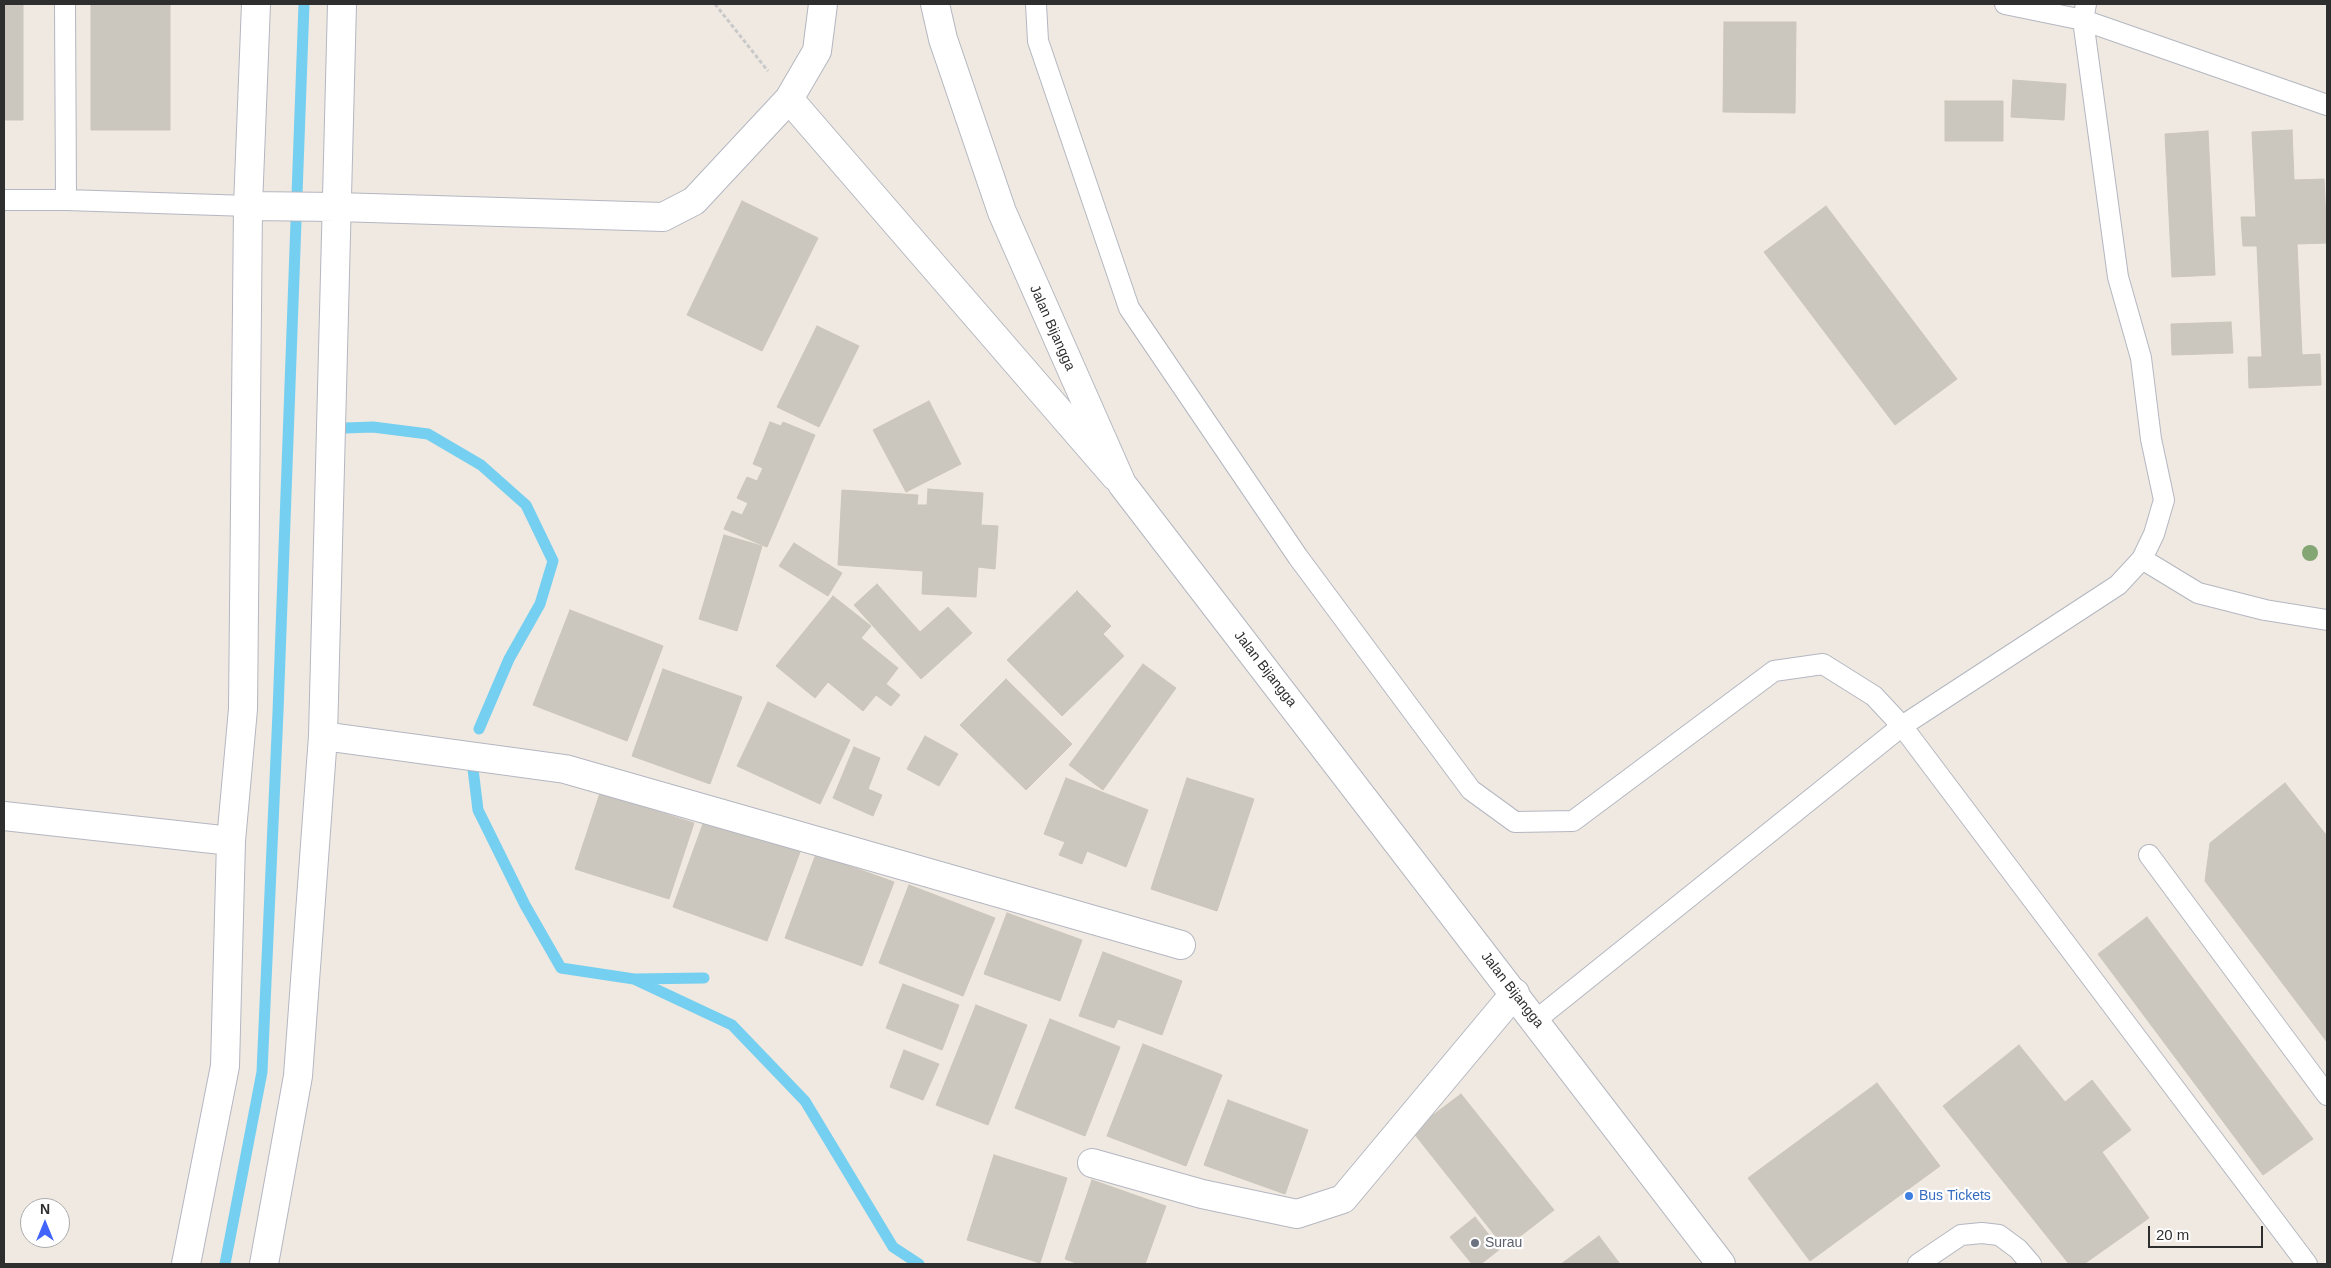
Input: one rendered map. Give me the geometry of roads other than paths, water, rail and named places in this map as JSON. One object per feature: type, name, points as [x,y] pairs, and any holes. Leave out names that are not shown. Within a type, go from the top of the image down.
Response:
[{"type":"street","points":[[186,1264],[225,1066],[230,841],[243,708],[256,206],[256,4]]},
{"type":"street","points":[[264,1264],[298,1076],[323,736],[326,207],[342,4]]},
{"type":"street","points":[[256,206],[663,217],[694,201],[790,99],[817,51],[823,4]]},
{"type":"street","name":"Jalan Bijangga","points":[[935,4],[943,39],[1002,212],[1122,484],[1536,1020],[1721,1264]]},
{"type":"street","points":[[790,99],[1122,484]]},
{"type":"street","points":[[323,736],[565,769],[1181,945]]},
{"type":"street","points":[[4,816],[230,841]]},
{"type":"street","points":[[1092,1162],[1202,1194],[1297,1214],[1343,1199],[1515,993]]},
{"type":"lane","points":[[65,4],[66,200]]},
{"type":"lane","points":[[1036,4],[1038,41],[1129,308],[1298,557],[1471,790],[1515,822],[1573,821],[1774,671],[1823,664],[1874,696],[1902,726],[2307,1264]]},
{"type":"lane","points":[[2004,4],[2084,12],[2327,105]]},
{"type":"lane","points":[[1536,1020],[1902,726],[2118,585],[2142,558],[2154,534],[2164,500],[2151,440],[2141,358],[2118,277],[2084,12]]},
{"type":"lane","points":[[4,200],[256,206]]},
{"type":"lane","points":[[2142,558],[2198,593],[2265,610],[2327,620]]},
{"type":"lane","points":[[2149,855],[2327,1095]]},
{"type":"lane","points":[[1918,1264],[1961,1235],[1982,1233],[1999,1235],[2018,1249],[2031,1264]]},
{"type":"waterway","points":[[225,1264],[262,1072],[278,712],[304,4]]},
{"type":"waterway","points":[[345,428],[373,427],[428,434],[481,465],[526,505],[553,561],[540,604],[509,659],[479,729]]},
{"type":"waterway","points":[[473,769],[478,810],[525,905],[561,968],[634,979],[704,978]]},
{"type":"waterway","points":[[634,979],[732,1025],[805,1101],[893,1247],[919,1264]]},
{"type":"place","name":"Bus Tickets","points":[[1909,1196]]},
{"type":"place","name":"Surau","points":[[1475,1243]]}]
